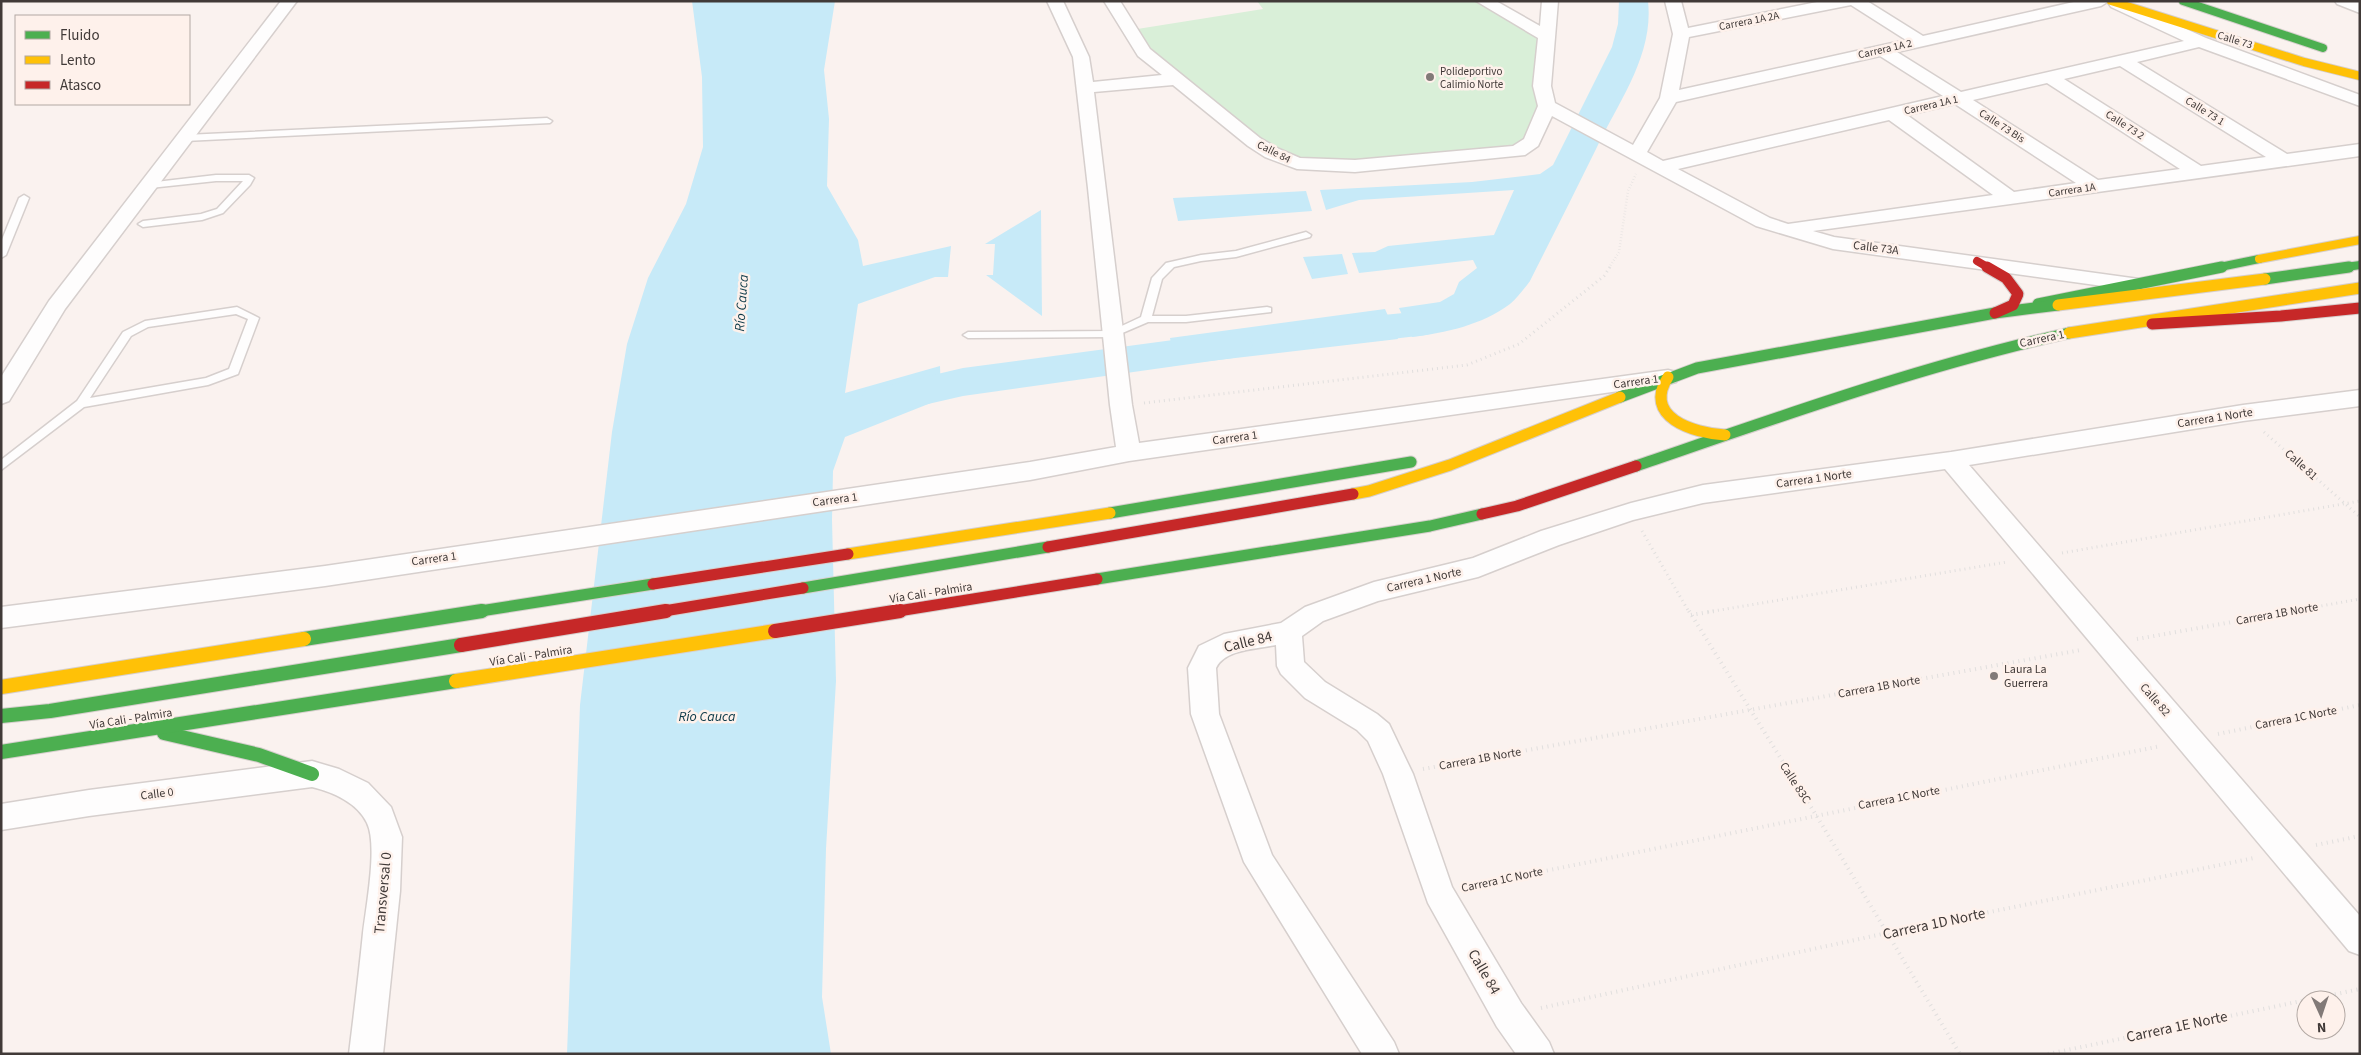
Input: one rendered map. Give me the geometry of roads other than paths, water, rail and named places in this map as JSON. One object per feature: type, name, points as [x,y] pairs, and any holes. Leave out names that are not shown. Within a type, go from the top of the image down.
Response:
[{"type":"main road","name":"Calle 73","points":[[2111,1],[2304,62],[2360,76]]},
{"type":"main road","name":"Calle 73","points":[[2183,1],[2330,51]]},
{"type":"main road","points":[[2304,62],[2360,84]]},
{"type":"main road","points":[[1995,313],[2213,267],[2360,240]]},
{"type":"main road","points":[[1977,261],[2005,275],[2016,287],[2018,293],[2015,304],[2010,308],[1995,313]]},
{"type":"main road","name":"Carrera 1","points":[[1049,547],[1248,514],[1369,491],[1450,465],[1521,434],[1668,377],[1697,368],[1995,313],[2232,284],[2360,266]]},
{"type":"main road","name":"Carrera 1","points":[[1064,586],[1430,526],[1517,506],[1929,367],[2017,344],[2100,327],[2360,288]]},
{"type":"main road","points":[[2100,327],[2281,316],[2360,308]]},
{"type":"main road","points":[[1668,377],[1661,388],[1660,397],[1671,416],[1688,428],[1698,432],[1720,436],[1730,434]]},
{"type":"main road","points":[[1447,453],[1521,434]]},
{"type":"main road","points":[[1,687],[314,636],[1338,476],[1419,460]]},
{"type":"main road","name":"Vía Cali - Palmira","points":[[1,716],[50,711],[311,670],[1049,547]]},
{"type":"main road","name":"Vía Cali - Palmira","points":[[1,752],[1064,586]]},
{"type":"main road","points":[[150,730],[259,755],[312,774]]},
{"type":"street","points":[[1,396],[56,306],[289,1]]},
{"type":"street","points":[[1055,1],[1081,57],[1121,405],[1129,453]]},
{"type":"street","name":"Calle 84","points":[[1112,1],[1144,52],[1254,142],[1272,153],[1297,163],[1355,166],[1387,165],[1518,151],[1532,142],[1546,106]]},
{"type":"street","points":[[1484,1],[1546,36]]},
{"type":"street","points":[[1546,106],[1542,86],[1550,1]]},
{"type":"street","points":[[1637,154],[1670,98],[1680,34],[1673,1]]},
{"type":"street","name":"Carrera 1A 2A","points":[[1680,34],[1847,1]]},
{"type":"street","points":[[1856,1],[1920,41]]},
{"type":"street","name":"Carrera 1A 2","points":[[1670,98],[2101,1]]},
{"type":"street","points":[[2111,1],[2200,42],[2360,101]]},
{"type":"street","points":[[2342,1],[2360,8]]},
{"type":"street","name":"Carrera 1A 1","points":[[1662,167],[2200,42]]},
{"type":"street","name":"Calle 73 Bis","points":[[1883,50],[2095,187]]},
{"type":"street","name":"Calle 73 1","points":[[2124,61],[2285,161]]},
{"type":"street","name":"Calle 73 2","points":[[2051,78],[2199,173]]},
{"type":"street","points":[[1084,88],[1177,79]]},
{"type":"street","name":"Calle 73A","points":[[1546,106],[1763,222],[1784,229],[1833,242],[2132,284]]},
{"type":"street","points":[[1893,114],[2011,199]]},
{"type":"street","name":"Carrera 1A","points":[[1784,229],[2360,150]]},
{"type":"street","name":"Carrera 1","points":[[1,618],[324,576],[1030,471],[1129,453],[1668,377]]},
{"type":"street","name":"Carrera 1 Norte","points":[[1288,632],[1314,614],[1374,592],[1478,568],[1550,538],[1631,512],[1703,494],[1951,460],[2243,413],[2360,398]]},
{"type":"street","name":"Calle 82","points":[[1951,460],[2360,940]]},
{"type":"street","name":"Calle 84","points":[[1382,1054],[1260,862],[1205,714],[1202,668],[1209,654],[1224,645],[1288,632],[1291,666],[1315,690],[1367,722],[1379,733],[1398,774],[1439,893],[1509,1015],[1537,1054]]},
{"type":"street","name":"Calle 0","points":[[1,817],[89,803],[312,774]]},
{"type":"street","name":"Transversal 0","points":[[312,774],[329,778],[358,792],[380,816],[387,837],[384,891],[366,1054]]},
{"type":"lane","points":[[185,138],[547,120]]},
{"type":"lane","points":[[144,224],[202,217],[220,211],[248,183],[249,178],[216,178],[150,185]]},
{"type":"lane","points":[[1,255],[24,198]]},
{"type":"lane","points":[[1146,319],[1157,278],[1170,265],[1201,258],[1236,254],[1306,235]]},
{"type":"lane","points":[[1,466],[81,404],[127,334],[146,324],[237,310],[254,318],[234,371],[208,381],[81,404]]},
{"type":"lane","points":[[968,335],[1113,334],[1146,319],[1186,319],[1267,310]]},
{"type":"water","name":"Río Cauca","points":[[692,1],[835,1],[824,70],[829,119],[827,186],[858,240],[863,266],[951,246],[948,277],[935,277],[858,304],[845,393],[940,366],[941,399],[845,437],[833,471],[832,520],[836,681],[826,849],[822,997],[831,1054],[567,1054],[580,705],[612,432],[627,344],[648,278],[686,204],[703,147],[702,77]]},
{"type":"water","points":[[1619,1],[1648,1],[1646,40],[1640,59],[1633,77],[1530,281],[1510,304],[1488,317],[1463,327],[1412,337],[1399,308],[1440,302],[1454,294],[1459,282],[1477,268],[1473,260],[1359,273],[1352,253],[1375,252],[1388,246],[1494,235],[1514,190],[1359,200],[1326,210],[1320,190],[1472,182],[1540,174],[1553,165],[1612,47],[1618,24]]},
{"type":"water","points":[[1306,191],[1312,211],[1178,221],[1173,198]]},
{"type":"water","points":[[1041,210],[1042,316],[986,275],[993,275],[995,244],[985,244]]},
{"type":"water","points":[[1342,254],[1348,274],[1312,279],[1303,257]]},
{"type":"water","points":[[1385,309],[1398,339],[1175,365],[1170,338]]},
{"type":"waterway","points":[[1332,333],[1426,323],[1466,311]]},
{"type":"waterway","points":[[880,401],[963,382],[1233,345]]},
{"type":"place","name":"Polideportivo Calimio Norte","points":[[1430,77]]},
{"type":"place","name":"Laura La Guerrera","points":[[1994,676]]}]
